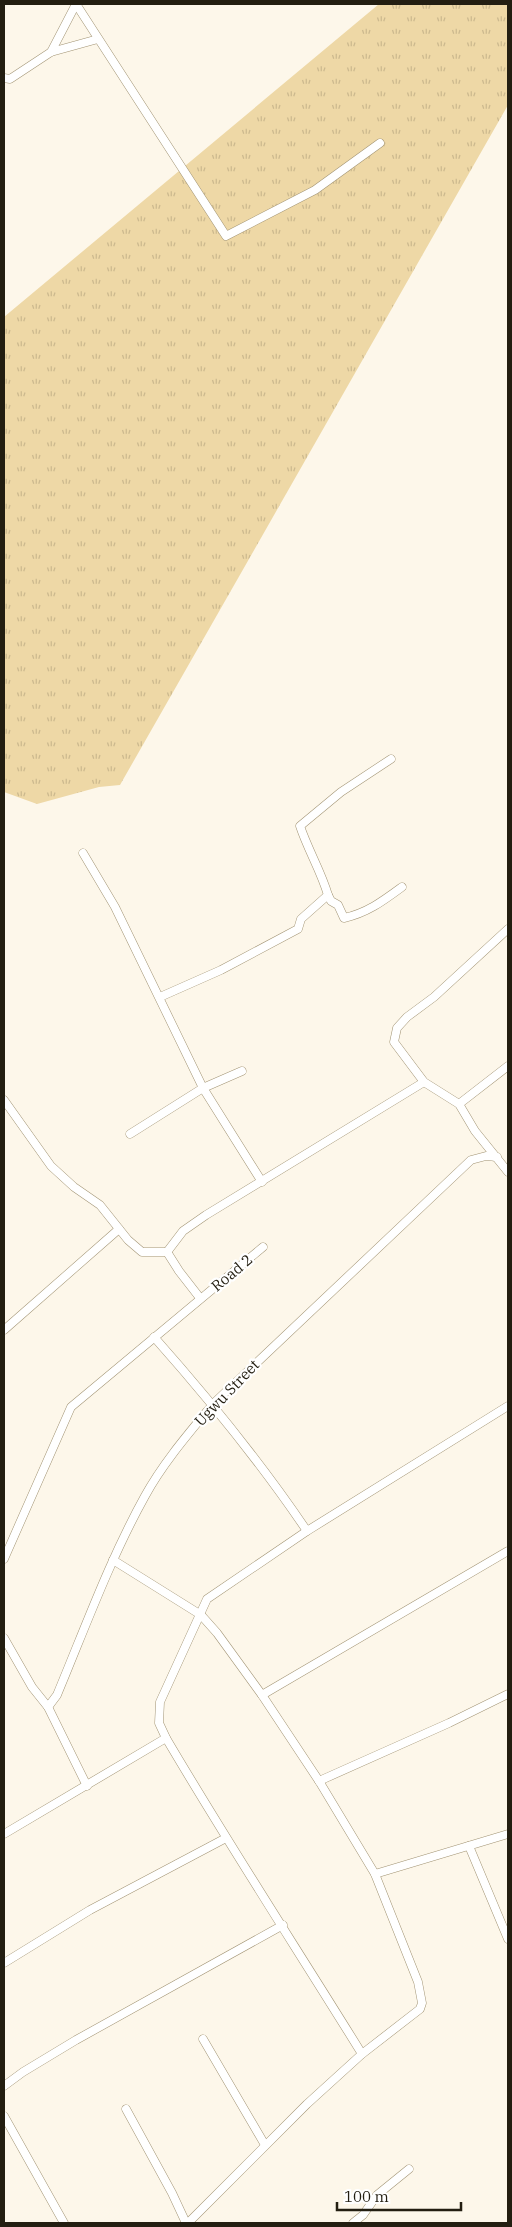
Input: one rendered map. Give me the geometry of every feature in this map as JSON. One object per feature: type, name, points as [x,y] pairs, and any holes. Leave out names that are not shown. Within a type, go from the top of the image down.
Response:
[{"type":"street","points":[[76,4],[226,236],[315,190],[380,143]]},
{"type":"street","points":[[51,52],[76,4]]},
{"type":"street","points":[[4,78],[10,79],[51,52],[98,39]]},
{"type":"street","points":[[391,759],[341,792],[300,826],[308,850],[323,877],[330,901],[338,905],[344,918],[359,915],[402,887]]},
{"type":"street","points":[[83,853],[115,907],[203,1088],[262,1182]]},
{"type":"street","points":[[160,997],[221,970],[298,929],[301,919],[328,895]]},
{"type":"street","points":[[508,929],[434,997],[407,1018],[397,1028],[394,1042],[424,1082],[459,1104],[475,1131],[508,1172]]},
{"type":"street","points":[[459,1104],[508,1066]]},
{"type":"street","points":[[130,1134],[203,1088],[242,1070]]},
{"type":"street","points":[[167,1252],[183,1231],[424,1082]]},
{"type":"street","points":[[4,1100],[50,1166],[74,1187],[100,1205],[128,1240],[142,1252],[167,1252]]},
{"type":"street","name":"Ugwu Street","points":[[48,1707],[57,1695],[113,1560],[146,1495],[183,1440],[213,1404],[471,1160],[486,1156],[497,1157]]},
{"type":"street","points":[[4,1330],[119,1229]]},
{"type":"street","name":"Road 2","points":[[4,1559],[71,1407],[263,1247]]},
{"type":"street","points":[[167,1252],[200,1298]]},
{"type":"street","points":[[154,1337],[213,1404],[273,1481],[307,1531]]},
{"type":"street","points":[[362,2054],[226,1838],[166,1738],[159,1724],[160,1702],[207,1599],[307,1531],[508,1406]]},
{"type":"street","points":[[262,1695],[508,1551]]},
{"type":"street","points":[[113,1560],[201,1614],[262,1695],[320,1781],[376,1874],[418,1982],[422,2003],[420,2010],[362,2054],[265,2144],[187,2223],[126,2109]]},
{"type":"street","points":[[4,1638],[32,1688],[48,1707],[87,1786]]},
{"type":"street","points":[[320,1781],[449,1723],[508,1694]]},
{"type":"street","points":[[4,1834],[166,1738]]},
{"type":"street","points":[[376,1874],[508,1834]]},
{"type":"street","points":[[4,1963],[90,1910],[226,1838]]},
{"type":"street","points":[[469,1846],[508,1939]]},
{"type":"street","points":[[4,2086],[23,2072],[76,2040],[282,1925]]},
{"type":"street","points":[[203,2039],[265,2144]]},
{"type":"street","points":[[4,2116],[64,2223]]},
{"type":"street","points":[[353,2223],[363,2215],[377,2195],[409,2169]]},
{"type":"green space","points":[[379,4],[508,4],[508,105],[120,785],[99,787],[37,804],[4,792],[4,317]]}]
